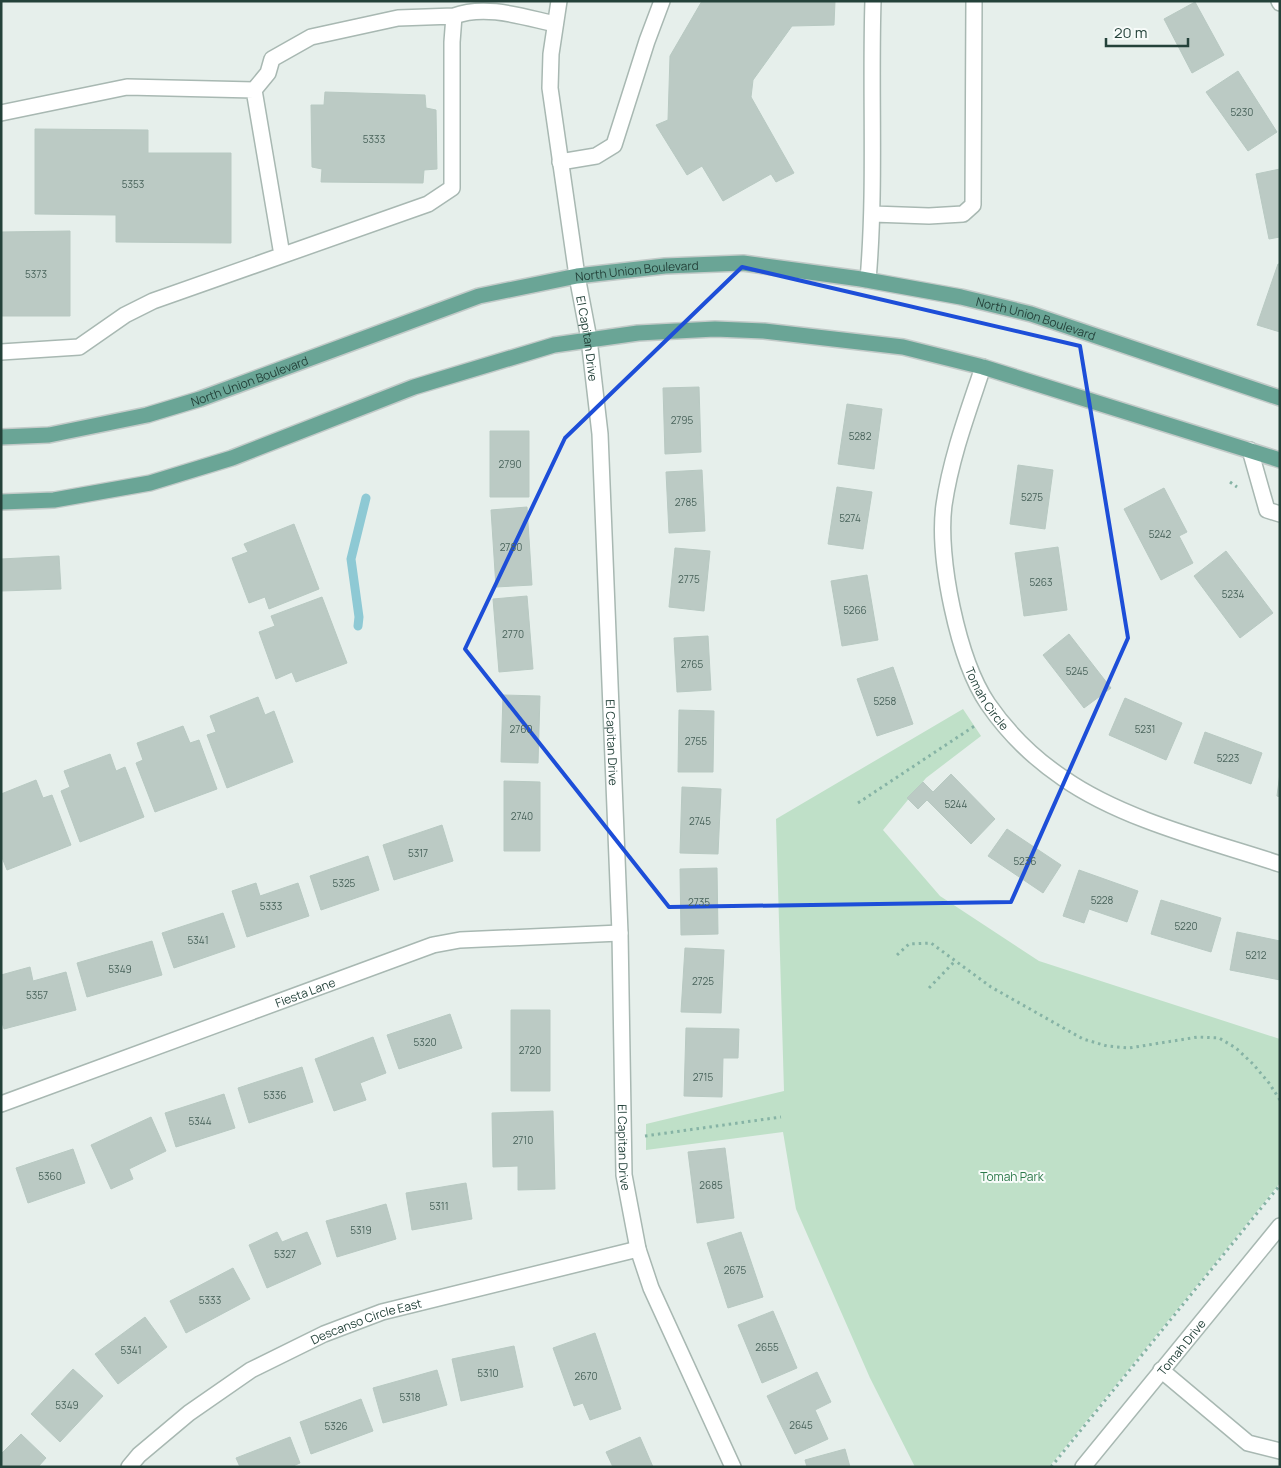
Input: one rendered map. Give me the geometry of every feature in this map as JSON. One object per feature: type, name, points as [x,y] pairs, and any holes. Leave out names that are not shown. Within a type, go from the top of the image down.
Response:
[{"type":"main road","name":"North Union Boulevard","points":[[1,437],[49,435],[147,415],[200,399],[479,296],[578,276],[665,266],[743,263],[868,280],[961,297],[1032,314],[1280,398]]},
{"type":"main road","points":[[1,502],[54,500],[150,483],[232,458],[414,387],[554,345],[589,338],[638,333],[715,329],[764,331],[903,347],[983,367],[1280,460]]},
{"type":"street","name":"El Capitan Drive","points":[[559,1],[550,54],[550,88],[560,162],[589,338],[600,434],[620,933],[624,1175],[638,1249],[651,1288],[732,1467]]},
{"type":"street","points":[[560,162],[596,156],[614,145],[647,41],[662,1]]},
{"type":"street","points":[[868,280],[873,214],[871,67],[873,1]]},
{"type":"street","points":[[873,214],[929,216],[963,214],[973,205],[974,1]]},
{"type":"street","points":[[282,255],[254,90],[268,73],[272,59],[311,36],[398,18],[454,16],[466,12],[501,12],[555,24]]},
{"type":"street","points":[[1,352],[79,347],[125,315],[153,300],[428,204],[452,188],[452,42],[454,16]]},
{"type":"street","points":[[1,113],[127,87],[254,90]]},
{"type":"street","name":"Tomah Circle","points":[[983,367],[955,455],[944,506],[944,560],[952,610],[968,660],[987,703],[1014,737],[1063,778],[1093,796],[1130,814],[1280,864]]},
{"type":"street","points":[[1250,450],[1267,510],[1280,514]]},
{"type":"street","name":"Fiesta Lane","points":[[1,1104],[433,945],[460,940],[620,933]]},
{"type":"street","name":"Tomah Drive","points":[[1083,1467],[1280,1226]]},
{"type":"street","name":"Descanso Circle East","points":[[129,1467],[189,1412],[251,1370],[324,1334],[382,1312],[638,1249]]},
{"type":"street","points":[[1161,1370],[1248,1443],[1280,1451]]},
{"type":"path","points":[[858,803],[995,714]]},
{"type":"path","points":[[897,955],[909,944],[930,943],[990,987],[1083,1039],[1107,1046],[1129,1048],[1198,1037],[1219,1038],[1236,1048],[1253,1064],[1269,1082],[1280,1100]]},
{"type":"path","points":[[929,988],[955,961]]},
{"type":"path","points":[[623,1140],[781,1117]]},
{"type":"path","points":[[1051,1467],[1280,1185]]},
{"type":"highlighted area","points":[[742,267],[1080,346],[1128,638],[1011,902],[669,907],[465,649],[565,438]]},
{"type":"green space","name":"Tomah Park","points":[[963,709],[981,736],[926,778],[883,830],[940,896],[1039,961],[1280,1039],[1280,1183],[1049,1467],[915,1467],[870,1378],[796,1209],[783,1132],[646,1150],[646,1124],[784,1091],[776,819]]},
{"type":"building","points":[[702,1],[835,1],[834,25],[792,26],[753,80],[751,97],[794,173],[776,182],[771,174],[723,201],[702,166],[687,175],[656,125],[668,120],[670,56]]},
{"type":"building","points":[[1195,2],[1224,55],[1192,73],[1164,19]]},
{"type":"building","points":[[1238,71],[1277,132],[1248,151],[1206,92]]},
{"type":"building","points":[[325,92],[425,95],[426,108],[436,110],[437,169],[424,170],[423,183],[321,182],[322,169],[312,167],[311,105],[324,105]]},
{"type":"building","points":[[35,129],[148,130],[148,153],[231,153],[231,243],[116,242],[116,215],[35,214]]},
{"type":"building","points":[[1280,169],[1280,237],[1269,239],[1256,174]]},
{"type":"building","points":[[70,231],[70,316],[1,316],[1,232]]},
{"type":"building","points":[[1278,264],[1280,264],[1280,332],[1257,325]]},
{"type":"building","points":[[699,387],[701,452],[665,454],[663,388]]},
{"type":"building","points":[[847,404],[882,409],[874,469],[838,464]]},
{"type":"building","points":[[490,431],[529,431],[529,497],[490,497]]},
{"type":"building","points":[[1018,465],[1053,470],[1045,529],[1010,524]]},
{"type":"building","points":[[702,470],[705,531],[669,533],[666,472]]},
{"type":"building","points":[[837,487],[872,492],[863,549],[828,544]]},
{"type":"building","points":[[1164,488],[1187,532],[1179,536],[1193,563],[1161,580],[1124,509]]},
{"type":"building","points":[[527,507],[532,585],[496,587],[491,510]]},
{"type":"building","points":[[294,524],[319,589],[269,609],[265,597],[249,603],[232,558],[248,552],[244,544]]},
{"type":"building","points":[[1058,547],[1067,610],[1024,616],[1015,553]]},
{"type":"building","points":[[675,548],[710,551],[704,611],[669,607]]},
{"type":"building","points":[[1226,551],[1273,613],[1240,638],[1194,576]]},
{"type":"building","points":[[59,556],[61,589],[1,591],[1,559]]},
{"type":"building","points":[[867,575],[878,640],[842,646],[831,581]]},
{"type":"building","points":[[527,596],[533,669],[499,672],[493,599]]},
{"type":"building","points":[[322,597],[347,663],[296,682],[292,672],[276,679],[259,632],[275,626],[271,616]]},
{"type":"building","points":[[1069,634],[1111,688],[1084,708],[1043,655]]},
{"type":"building","points":[[708,636],[711,690],[677,692],[674,638]]},
{"type":"building","points":[[893,667],[913,724],[877,736],[857,679]]},
{"type":"building","points":[[503,695],[540,696],[538,763],[501,762]]},
{"type":"building","points":[[258,697],[265,715],[274,711],[293,762],[227,788],[207,735],[216,732],[210,716]]},
{"type":"building","points":[[1125,698],[1182,723],[1166,760],[1109,735]]},
{"type":"building","points":[[679,710],[714,711],[713,772],[678,772]]},
{"type":"building","points":[[183,726],[190,743],[199,740],[217,789],[155,812],[136,763],[143,760],[137,743]]},
{"type":"building","points":[[1205,732],[1262,753],[1251,784],[1194,763]]},
{"type":"building","points":[[110,754],[116,771],[125,767],[144,817],[80,842],[61,791],[70,787],[64,771]]},
{"type":"building","points":[[1280,773],[1280,797],[1277,796]]},
{"type":"building","points":[[951,774],[995,819],[971,844],[927,800],[918,809],[907,798],[923,782],[933,792]]},
{"type":"building","points":[[36,780],[43,798],[52,795],[71,845],[7,870],[1,855],[1,794]]},
{"type":"building","points":[[504,781],[540,782],[540,851],[504,851]]},
{"type":"building","points":[[682,787],[721,789],[718,854],[680,853]]},
{"type":"building","points":[[442,825],[453,861],[394,880],[383,845]]},
{"type":"building","points":[[1007,829],[1061,865],[1043,893],[988,856]]},
{"type":"building","points":[[368,856],[379,890],[321,910],[310,876]]},
{"type":"building","points":[[717,868],[718,934],[681,935],[680,869]]},
{"type":"building","points":[[1079,870],[1138,891],[1127,922],[1089,909],[1084,923],[1063,916]]},
{"type":"building","points":[[256,883],[260,896],[298,883],[309,916],[247,937],[232,891]]},
{"type":"building","points":[[1161,900],[1221,918],[1211,952],[1151,934]]},
{"type":"building","points":[[223,913],[235,947],[174,968],[162,933]]},
{"type":"building","points":[[1237,932],[1280,941],[1280,980],[1230,970]]},
{"type":"building","points":[[152,941],[162,975],[87,997],[77,963]]},
{"type":"building","points":[[685,948],[724,950],[721,1013],[681,1012]]},
{"type":"building","points":[[30,967],[33,981],[66,972],[76,1010],[4,1029],[1,1019],[1,975]]},
{"type":"building","points":[[511,1010],[550,1010],[550,1091],[511,1091]]},
{"type":"building","points":[[450,1014],[462,1048],[399,1069],[387,1035]]},
{"type":"building","points":[[686,1028],[739,1029],[738,1058],[723,1058],[722,1097],[684,1096]]},
{"type":"building","points":[[373,1037],[386,1073],[360,1083],[366,1100],[334,1111],[315,1059]]},
{"type":"building","points":[[302,1067],[313,1102],[249,1123],[238,1088]]},
{"type":"building","points":[[224,1094],[235,1128],[176,1147],[165,1113]]},
{"type":"building","points":[[553,1111],[555,1189],[518,1190],[518,1166],[493,1167],[492,1113]]},
{"type":"building","points":[[151,1117],[166,1151],[129,1169],[133,1179],[111,1189],[91,1145]]},
{"type":"building","points":[[725,1148],[734,1218],[697,1223],[688,1152]]},
{"type":"building","points":[[73,1149],[85,1183],[28,1203],[16,1168]]},
{"type":"building","points":[[466,1183],[472,1219],[412,1230],[406,1193]]},
{"type":"building","points":[[386,1204],[396,1239],[337,1257],[326,1221]]},
{"type":"building","points":[[277,1232],[282,1242],[307,1232],[321,1264],[267,1288],[249,1245]]},
{"type":"building","points":[[741,1232],[763,1297],[728,1308],[707,1243]]},
{"type":"building","points":[[233,1268],[250,1299],[186,1333],[170,1301]]},
{"type":"building","points":[[773,1311],[797,1368],[762,1383],[738,1325]]},
{"type":"building","points":[[145,1317],[167,1347],[118,1384],[95,1354]]},
{"type":"building","points":[[595,1333],[621,1409],[590,1420],[583,1403],[574,1406],[553,1348]]},
{"type":"building","points":[[514,1346],[523,1387],[461,1401],[452,1359]]},
{"type":"building","points":[[73,1369],[103,1396],[60,1442],[31,1414]]},
{"type":"building","points":[[437,1370],[447,1405],[383,1423],[373,1388]]},
{"type":"building","points":[[817,1372],[831,1402],[815,1410],[828,1439],[795,1454],[767,1396]]},
{"type":"building","points":[[361,1399],[373,1431],[311,1454],[300,1422]]},
{"type":"building","points":[[21,1434],[46,1458],[38,1467],[1,1467],[1,1454]]},
{"type":"building","points":[[290,1437],[300,1463],[291,1467],[240,1467],[236,1458]]},
{"type":"building","points":[[640,1437],[653,1467],[613,1467],[606,1452]]},
{"type":"building","points":[[845,1449],[850,1467],[807,1467],[805,1460]]},
{"type":"waterway","points":[[358,626],[359,617],[351,559],[366,498]]}]
